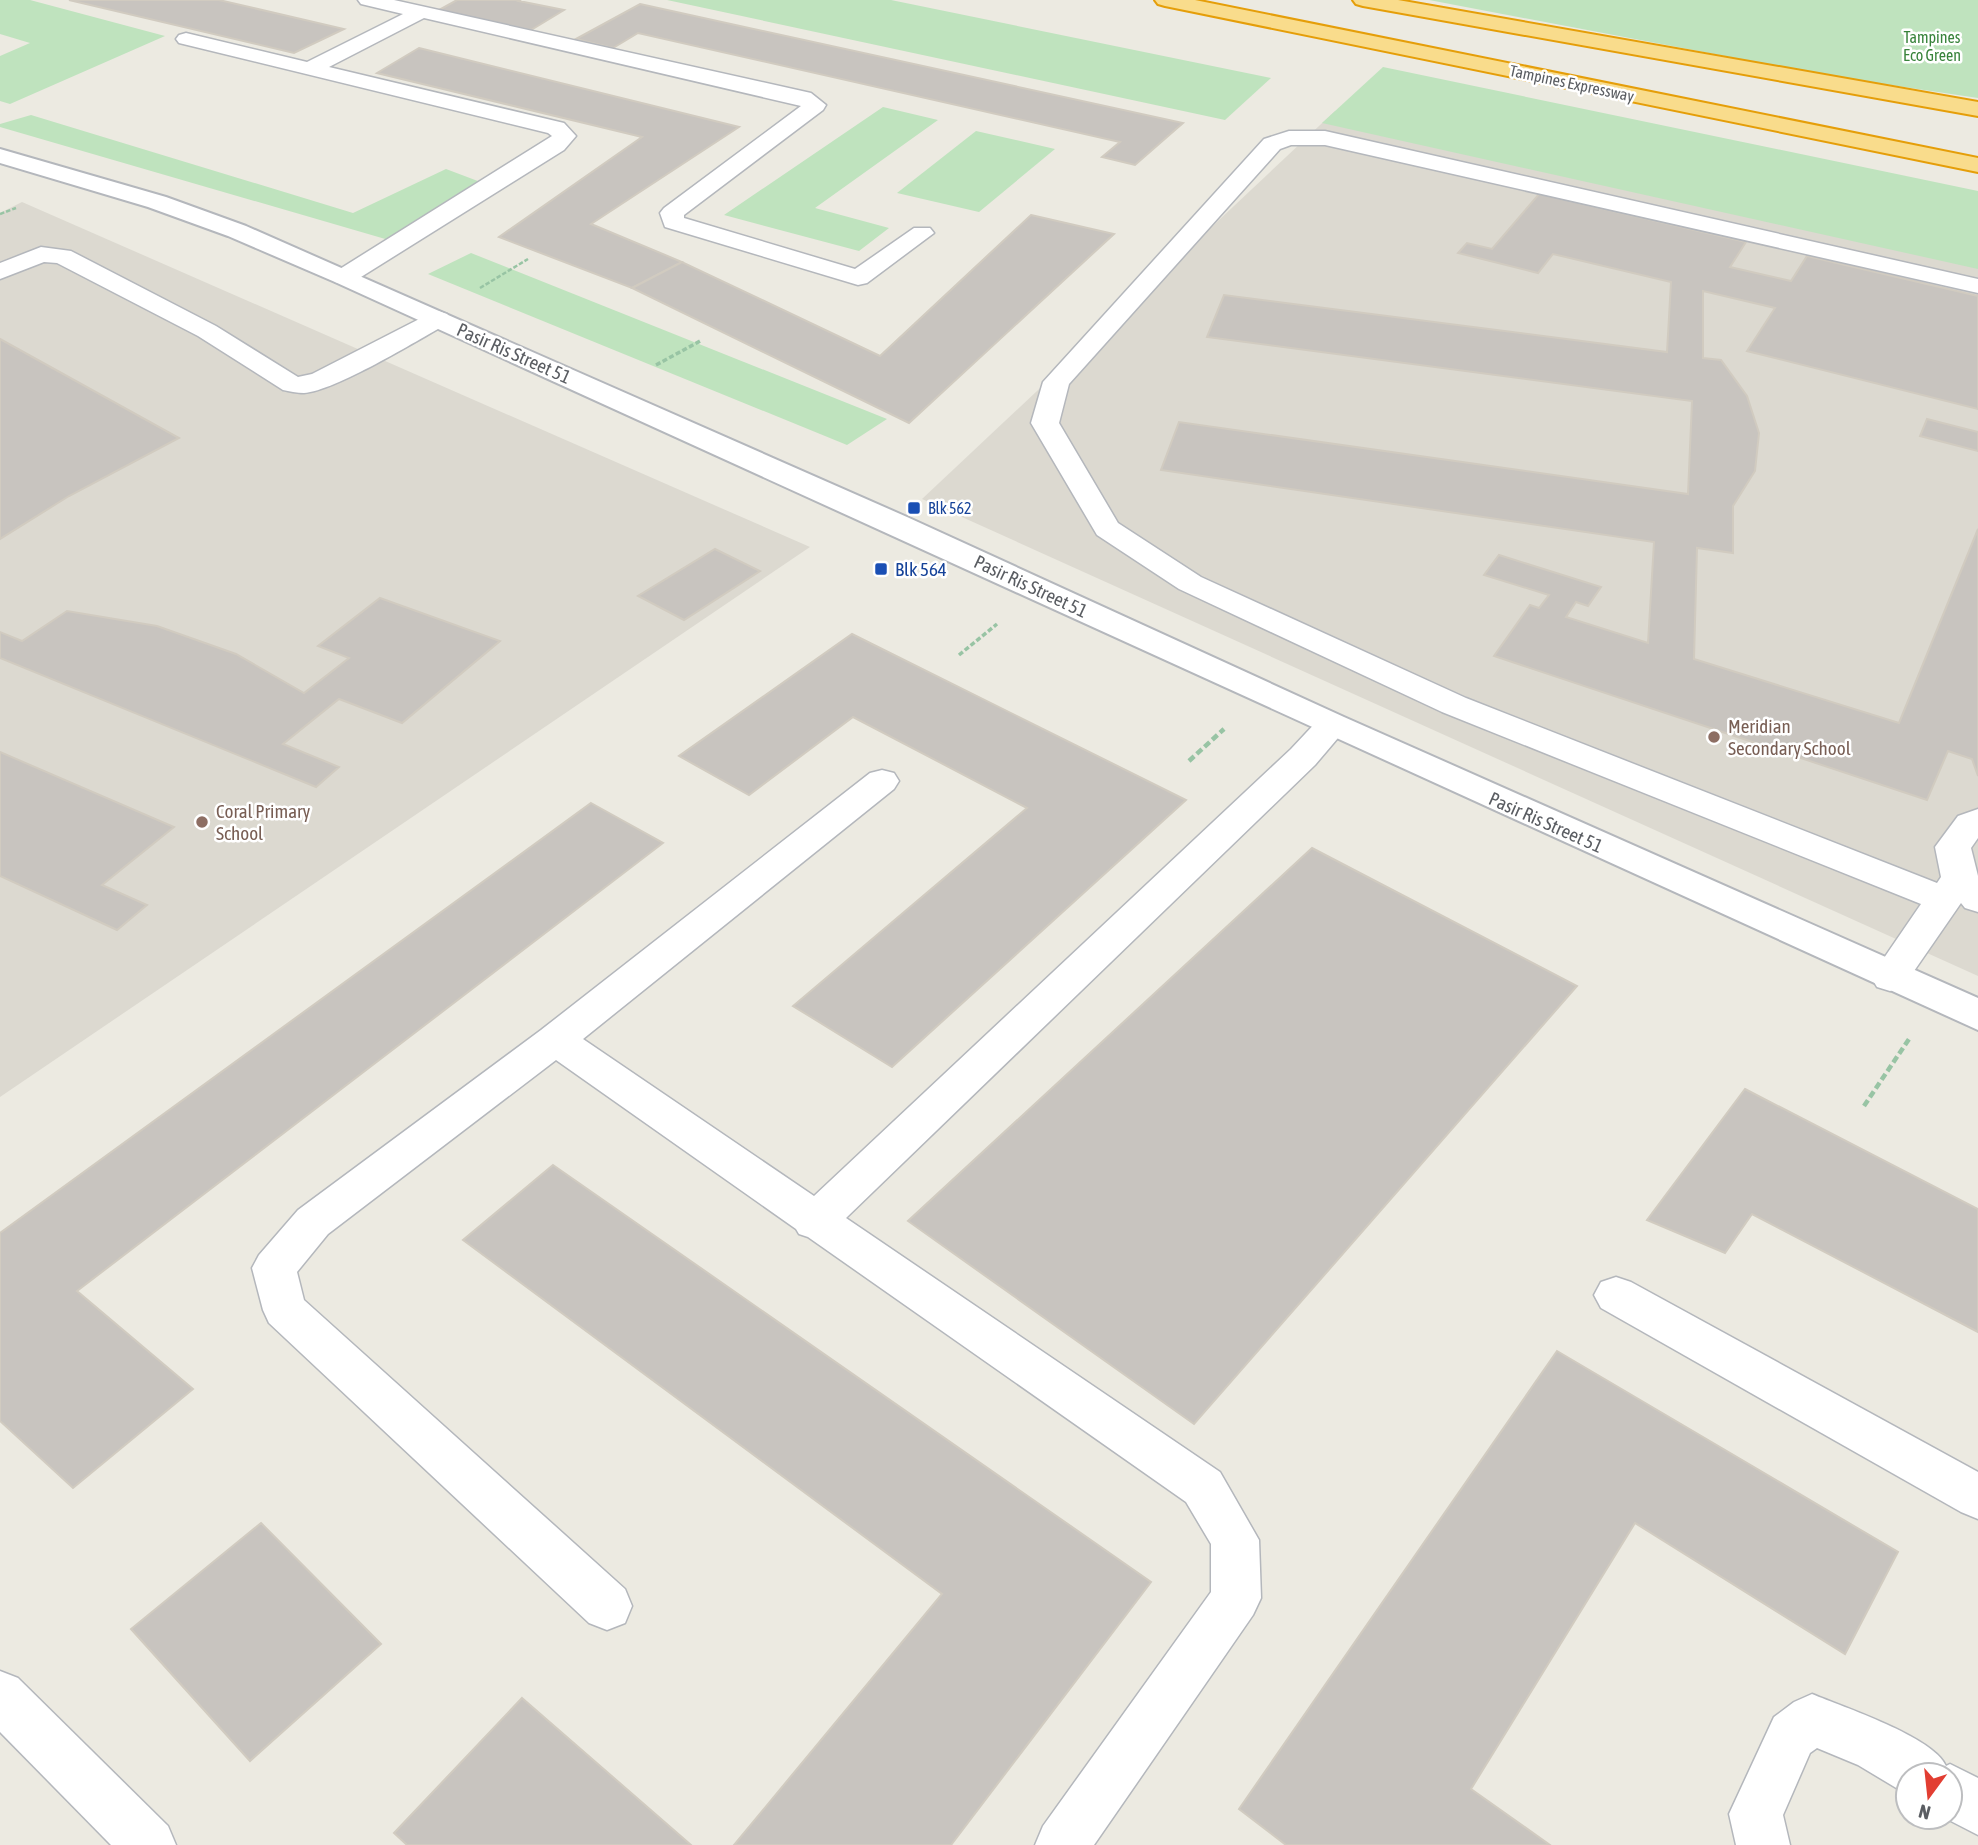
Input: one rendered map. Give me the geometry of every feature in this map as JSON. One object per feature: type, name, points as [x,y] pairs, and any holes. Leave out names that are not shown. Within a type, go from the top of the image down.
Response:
[{"type":"highway","name":"Tampines Expressway","points":[[1165,0],[1978,166]]},
{"type":"highway","points":[[1363,0],[1978,109]]},
{"type":"street","name":"Pasir Ris Street 51","points":[[0,156],[191,214],[344,277],[908,529],[1332,725],[1978,1015]]},
{"type":"street","points":[[0,183],[36,165]]},
{"type":"lane","points":[[368,0],[803,98],[815,105],[672,213],[673,222],[858,278],[922,233]]},
{"type":"lane","points":[[309,69],[421,12]]},
{"type":"lane","points":[[186,39],[556,128],[565,136],[556,145],[344,277]]},
{"type":"lane","points":[[1960,892],[1454,705],[1190,583],[1107,529],[1045,423],[1056,382],[1272,144],[1289,138],[1325,138],[1978,286]]},
{"type":"lane","points":[[0,272],[41,254],[62,256],[207,331],[292,384],[305,385],[321,380],[438,319]]},
{"type":"lane","points":[[814,1222],[1293,766],[1332,725]]},
{"type":"lane","points":[[607,1606],[285,1310],[274,1268],[313,1222],[555,1040],[882,781]]},
{"type":"lane","points":[[1890,977],[1960,892],[1953,847],[1970,824],[1978,821]]},
{"type":"lane","points":[[555,1040],[814,1222],[1203,1487],[1235,1540],[1236,1598],[1072,1841]]},
{"type":"lane","points":[[1616,1295],[1978,1497]]},
{"type":"lane","points":[[0,1696],[149,1845]]},
{"type":"lane","points":[[1763,1845],[1756,1814],[1792,1735],[1812,1720],[1876,1746],[1900,1761]]},
{"type":"path","points":[[479,289],[528,259]]},
{"type":"path","points":[[652,367],[702,340]]},
{"type":"path","points":[[959,655],[1004,619]]},
{"type":"path","points":[[1189,761],[1230,723]]},
{"type":"path","points":[[1864,1106],[1909,1038]]},
{"type":"shaded area","name":"Meridian Secondary School","points":[[1335,111],[1978,248],[1978,976],[922,499]]},
{"type":"shaded area","name":"Coral Primary School","points":[[22,202],[810,547],[0,1097],[0,213]]},
{"type":"green space","points":[[0,0],[30,0],[165,36],[10,104],[0,101],[0,56],[30,43],[0,34]]},
{"type":"green space","points":[[667,0],[891,0],[1271,78],[1225,120]]},
{"type":"green space","name":"Tampines Eco Green","points":[[1429,0],[1978,0],[1978,98],[1830,76]]},
{"type":"green space","points":[[1383,67],[1978,191],[1978,269],[1322,123]]},
{"type":"green space","points":[[883,107],[938,120],[815,208],[889,228],[859,251],[724,215]]},
{"type":"green space","points":[[31,115],[353,213],[446,169],[491,186],[399,243],[0,127],[0,124]]},
{"type":"green space","points":[[976,131],[1055,149],[979,212],[897,193]]},
{"type":"green space","points":[[471,253],[887,419],[847,445],[428,274]]},
{"type":"building","points":[[69,0],[219,0],[344,29],[294,53]]},
{"type":"building","points":[[457,0],[521,0],[519,1],[564,10],[531,30],[437,11]]},
{"type":"building","points":[[640,4],[1183,123],[1135,165],[1102,157],[1120,142],[638,33],[613,48],[576,39]]},
{"type":"building","points":[[419,48],[739,127],[591,224],[682,262],[632,288],[499,237],[642,137],[377,73]]},
{"type":"building","points":[[1539,194],[1746,242],[1730,267],[1791,281],[1807,256],[1978,296],[1978,409],[1747,351],[1775,308],[1703,291],[1703,358],[1721,360],[1747,396],[1759,433],[1755,471],[1733,506],[1733,553],[1697,548],[1694,659],[1899,723],[1978,529],[1978,776],[1972,759],[1948,751],[1927,800],[1494,656],[1530,605],[1539,608],[1549,595],[1484,575],[1499,555],[1601,587],[1588,606],[1576,602],[1566,617],[1648,643],[1654,542],[1161,470],[1179,422],[1688,494],[1692,401],[1207,337],[1224,295],[1667,352],[1671,282],[1553,254],[1538,273],[1458,253],[1467,243],[1492,249]]},
{"type":"building","points":[[1031,215],[1114,234],[909,423],[632,288],[682,262],[880,356]]},
{"type":"building","points":[[0,339],[179,438],[69,496],[0,539]]},
{"type":"building","points":[[1927,419],[1978,432],[1978,451],[1920,436]]},
{"type":"building","points":[[715,549],[760,571],[684,620],[638,596]]},
{"type":"building","points":[[380,598],[500,641],[402,723],[339,699],[283,744],[339,767],[316,787],[0,658],[0,632],[22,641],[67,611],[157,626],[236,654],[304,693],[349,658],[318,646]]},
{"type":"building","points":[[852,634],[1186,800],[892,1067],[793,1006],[1027,808],[853,717],[749,795],[679,756]]},
{"type":"building","points":[[0,752],[174,827],[102,885],[147,905],[117,930],[0,876]]},
{"type":"building","points":[[591,803],[663,843],[77,1291],[193,1389],[73,1488],[0,1421],[0,1233]]},
{"type":"building","points":[[1312,848],[1577,986],[1194,1424],[908,1221]]},
{"type":"building","points":[[1745,1089],[1978,1209],[1978,1332],[1752,1214],[1725,1253],[1647,1220]]},
{"type":"building","points":[[553,1165],[1151,1582],[951,1845],[734,1845],[942,1594],[463,1240]]},
{"type":"building","points":[[1557,1351],[1898,1552],[1845,1654],[1635,1523],[1471,1789],[1550,1845],[1286,1845],[1239,1809]]},
{"type":"building","points":[[261,1523],[381,1644],[250,1761],[131,1629]]},
{"type":"building","points":[[522,1698],[691,1845],[407,1845],[394,1833]]},
{"type":"place","name":"Blk 562","points":[[914,508]]},
{"type":"place","name":"Blk 564","points":[[881,569]]},
{"type":"place","name":"Meridian Secondary School","points":[[1714,737]]},
{"type":"place","name":"Coral Primary School","points":[[202,822]]}]
